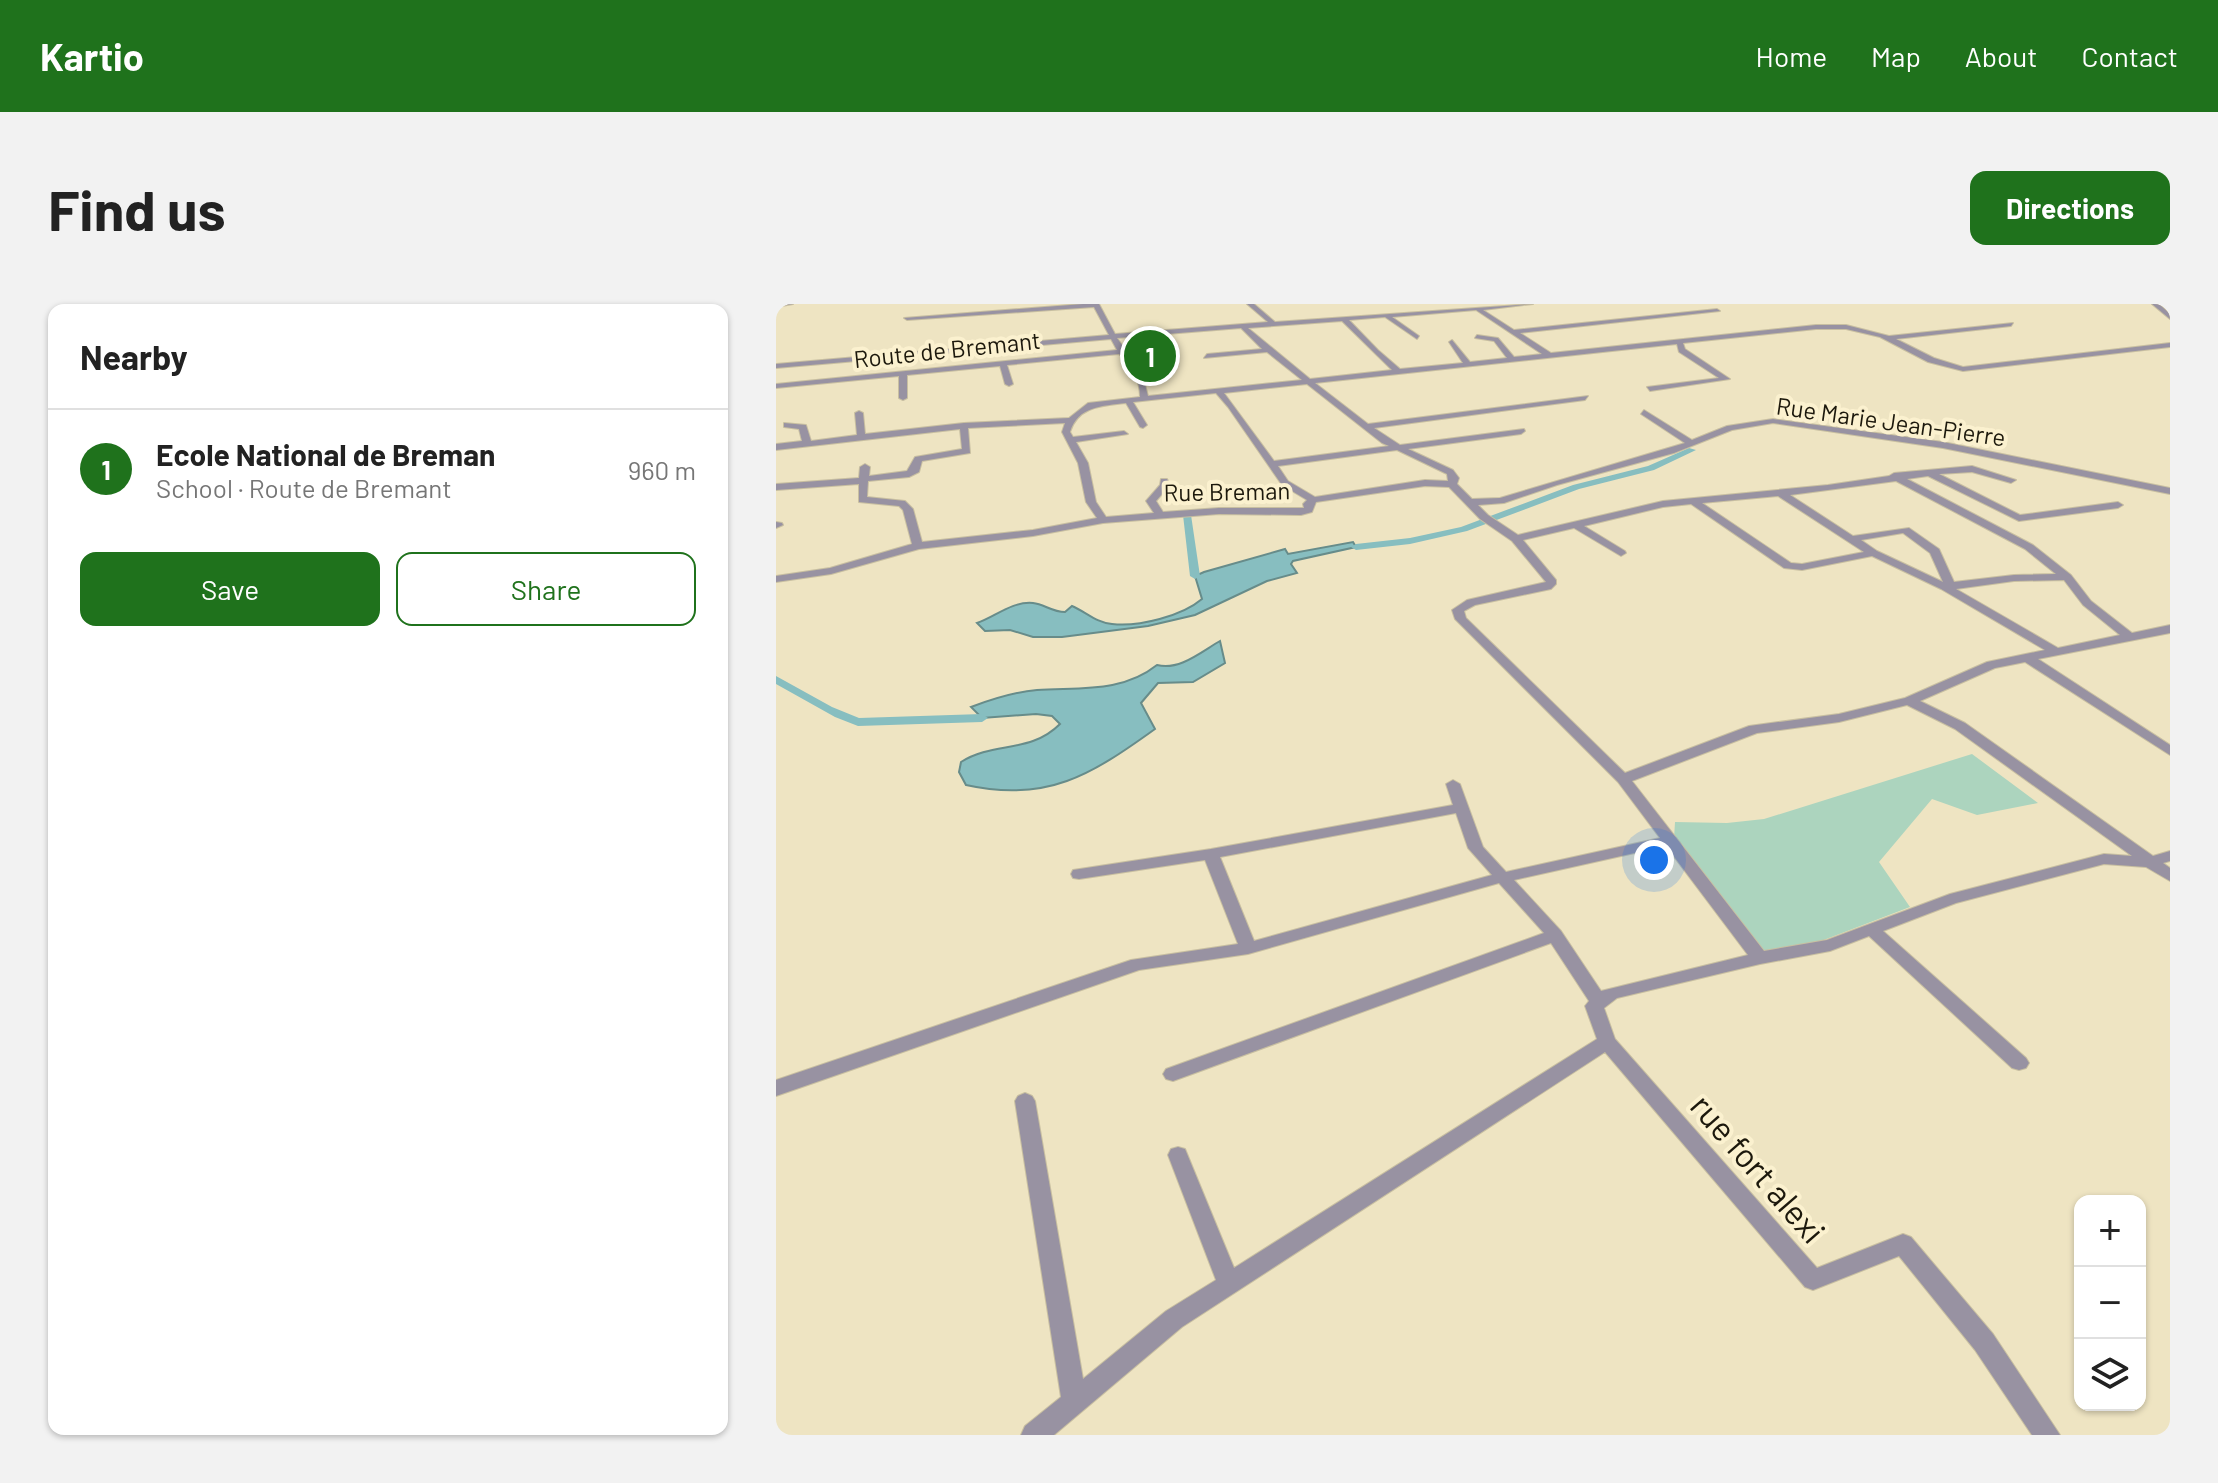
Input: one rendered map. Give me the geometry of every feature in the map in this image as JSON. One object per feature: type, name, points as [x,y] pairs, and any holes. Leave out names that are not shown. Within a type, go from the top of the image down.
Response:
[{"type":"street","points":[[776,305],[790,304]]},
{"type":"street","points":[[902,309],[974,304]]},
{"type":"street","points":[[1250,304],[1274,324]]},
{"type":"street","points":[[1400,304],[1411,315]]},
{"type":"street","points":[[776,366],[1530,304]]},
{"type":"street","points":[[2155,304],[2170,317]]},
{"type":"street","points":[[907,318],[1097,307]]},
{"type":"street","points":[[948,325],[1097,307]]},
{"type":"street","points":[[1097,307],[1121,352],[1143,384],[1144,398]]},
{"type":"street","points":[[1478,309],[1550,356]]},
{"type":"street","points":[[1512,332],[1717,311]]},
{"type":"street","points":[[1387,316],[1417,337]]},
{"type":"street","points":[[1344,319],[1400,373]]},
{"type":"street","points":[[1625,320],[1638,328]]},
{"type":"street","points":[[1396,323],[1424,322]]},
{"type":"street","points":[[1888,338],[2011,324]]},
{"type":"street","points":[[1242,326],[1385,441],[1450,472],[1454,478],[1452,484],[1490,520],[1516,539],[1552,582],[1547,587],[1471,602],[1458,610],[1461,619],[1623,779],[1760,958]]},
{"type":"street","points":[[943,340],[1107,327]]},
{"type":"street","points":[[1103,520],[1091,502],[1083,463],[1069,440],[1066,426],[1089,405],[1816,327],[1846,327],[1888,338],[1931,360],[1963,369],[2170,345]]},
{"type":"street","points":[[1477,337],[1496,339],[1513,360]]},
{"type":"street","points":[[1651,337],[1663,345]]},
{"type":"street","points":[[1452,342],[1469,365]]},
{"type":"street","points":[[1650,389],[1726,379],[1682,350],[1680,344]]},
{"type":"street","points":[[1207,356],[1269,350]]},
{"type":"street","name":"Route de Bremant","points":[[776,386],[1121,352]]},
{"type":"street","points":[[1003,364],[1009,384]]},
{"type":"street","points":[[903,374],[903,398]]},
{"type":"street","points":[[1219,392],[1285,483],[1313,500]]},
{"type":"street","points":[[1369,426],[1585,398]]},
{"type":"street","points":[[1128,400],[1143,425]]},
{"type":"street","points":[[1644,412],[1691,443]]},
{"type":"street","points":[[859,413],[861,437]]},
{"type":"street","points":[[776,447],[964,426],[1072,420]]},
{"type":"street","name":"Rue Marie Jean-Pierre","points":[[1472,502],[1501,501],[1745,424],[1773,421],[1943,445],[2170,491]]},
{"type":"street","points":[[787,425],[803,427],[807,444]]},
{"type":"street","points":[[776,487],[912,473],[918,459],[967,451],[964,426]]},
{"type":"street","points":[[1274,464],[1521,431]]},
{"type":"street","points":[[1069,440],[1124,434]]},
{"type":"street","points":[[865,467],[862,500],[902,503],[908,509],[918,546]]},
{"type":"street","points":[[1516,539],[1691,500],[1972,469],[2011,480]]},
{"type":"street","points":[[1928,472],[2019,518],[2118,505]]},
{"type":"street","points":[[1894,476],[2012,537],[2067,577],[2087,603],[2130,637]]},
{"type":"street","points":[[1159,514],[1151,501],[1165,485],[1164,481]]},
{"type":"street","name":"Rue Breman","points":[[776,579],[831,571],[918,546],[1033,533],[1103,520],[1248,510],[1301,512],[1309,510],[1308,504],[1313,500],[1425,483],[1452,484]]},
{"type":"street","points":[[1779,492],[1873,553],[1948,587],[2057,652]]},
{"type":"street","points":[[1691,500],[1788,566],[1802,567],[1873,553]]},
{"type":"street","points":[[1576,525],[1621,553]]},
{"type":"street","points":[[1851,539],[1905,530],[1935,551],[1948,587]]},
{"type":"street","points":[[1948,587],[2014,578],[2067,577]]},
{"type":"street","points":[[1623,779],[1754,729],[1839,718],[1909,701],[1991,665],[2170,629]]},
{"type":"street","points":[[2027,658],[2170,751]]},
{"type":"street","points":[[1909,701],[1960,726],[2170,876]]},
{"type":"street","points":[[1453,784],[1476,848],[1555,935],[1599,1002],[1611,993],[1830,945],[1950,899],[2104,859],[2150,862],[2170,856]]},
{"type":"street","points":[[1079,874],[1211,854],[1461,808]]},
{"type":"street","points":[[776,1088],[1137,964],[1248,948],[1503,877],[1670,840]]},
{"type":"street","points":[[1211,854],[1248,948]]},
{"type":"street","points":[[1871,929],[2019,1063]]},
{"type":"street","points":[[1173,1074],[1555,935]]},
{"type":"street","name":"rue fort alexi","points":[[1599,1002],[1594,1006],[1607,1042],[1813,1280],[1903,1244],[1984,1342],[2047,1435]]},
{"type":"street","points":[[1034,1435],[1174,1319],[1607,1042]]},
{"type":"street","points":[[1025,1101],[1074,1402]]},
{"type":"street","points":[[1178,1155],[1229,1284]]},
{"type":"green space","points":[[1972,754],[2038,803],[1977,815],[1932,799],[1879,862],[1910,907],[1821,941],[1765,951],[1745,932],[1674,839],[1675,822],[1727,823],[1764,819]]},
{"type":"water","points":[[1353,542],[1356,547],[1293,561],[1291,564],[1297,573],[1267,581],[1195,615],[1148,626],[1062,637],[1033,637],[1010,630],[985,631],[977,623],[1025,603],[1065,612],[1072,606],[1107,623],[1147,622],[1172,615],[1202,599],[1195,576],[1204,572],[1285,549],[1288,554]]},
{"type":"water","points":[[1220,641],[1225,663],[1193,682],[1158,683],[1141,703],[1155,729],[1088,772],[1045,787],[995,790],[966,785],[959,772],[961,762],[973,756],[1037,740],[1060,724],[1052,716],[1036,714],[982,718],[971,707],[1028,691],[1115,684],[1144,674],[1157,665],[1182,663]]},
{"type":"waterway","points":[[1356,547],[1410,541],[1464,529],[1576,487],[1651,468],[1692,450]]},
{"type":"waterway","points":[[1187,515],[1195,576]]},
{"type":"waterway","points":[[776,679],[828,709],[858,722],[982,718]]},
{"type":"place","name":"Ecole National de Breman","points":[[1150,356]]}]
